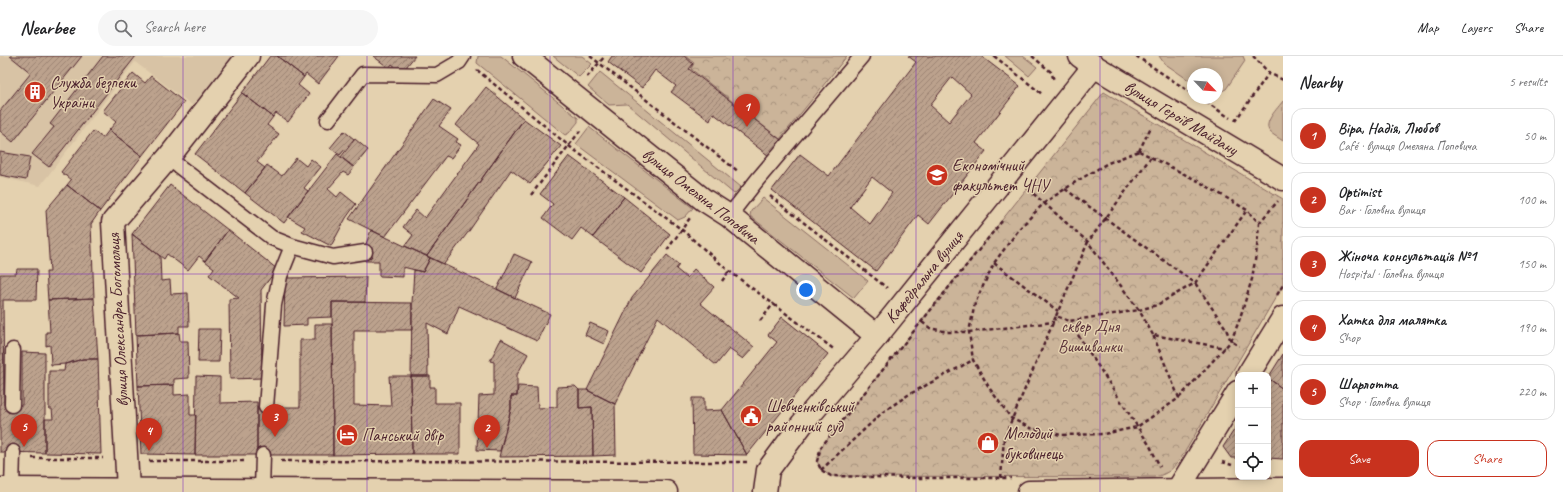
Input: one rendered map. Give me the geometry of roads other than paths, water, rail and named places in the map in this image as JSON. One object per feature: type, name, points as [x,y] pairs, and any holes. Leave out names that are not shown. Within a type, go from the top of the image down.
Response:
[{"type":"main road","name":"вулиця Олександра Богомольця","points":[[137,490],[113,222],[168,158],[248,56]]},
{"type":"main road","name":"вулиця Омеляна Поповича","points":[[524,56],[704,200],[729,216],[877,336]]},
{"type":"main road","name":"вулиця Героїв Майдану","points":[[1087,61],[1282,188]]},
{"type":"main road","name":"Кафедральна вулиця","points":[[765,492],[768,470],[802,424],[877,336],[1087,61]]},
{"type":"main road","points":[[1250,372],[1283,318]]},
{"type":"main road","points":[[1177,491],[1235,397]]},
{"type":"main road","points":[[1021,485],[1138,492],[1283,490]]},
{"type":"main road","points":[[6,489],[398,492],[666,492]]},
{"type":"lane","points":[[729,216],[758,179],[862,56]]},
{"type":"lane","points":[[328,120],[363,74],[437,74],[458,62],[462,57]]},
{"type":"lane","points":[[168,158],[272,238],[292,246],[333,257],[364,252]]},
{"type":"lane","points":[[266,406],[274,304],[280,276],[292,246]]},
{"type":"lane","points":[[12,405],[13,350]]},
{"type":"lane","points":[[6,489],[13,455]]},
{"type":"lane","points":[[262,490],[263,458]]},
{"type":"place","name":"Служба безпеки України","points":[[35,92]]},
{"type":"place","name":"Віра, Надія, Любов","points":[[747,127]]},
{"type":"place","name":"Економічний факультет ЧНУ","points":[[937,175]]},
{"type":"place","name":"Шевченківський районний суд","points":[[751,416]]},
{"type":"place","name":"Панський двір","points":[[347,435]]},
{"type":"place","name":"Жіноча консультація №1","points":[[275,437]]},
{"type":"place","name":"Молодий буковинець","points":[[988,443]]},
{"type":"place","name":"Шарлотта","points":[[24,447]]},
{"type":"place","name":"Optimist","points":[[487,448]]},
{"type":"place","name":"Хатка для малятка","points":[[149,451]]},
{"type":"park label","name":"сквер Дня Вишиванки","points":[[1090,336]]}]
